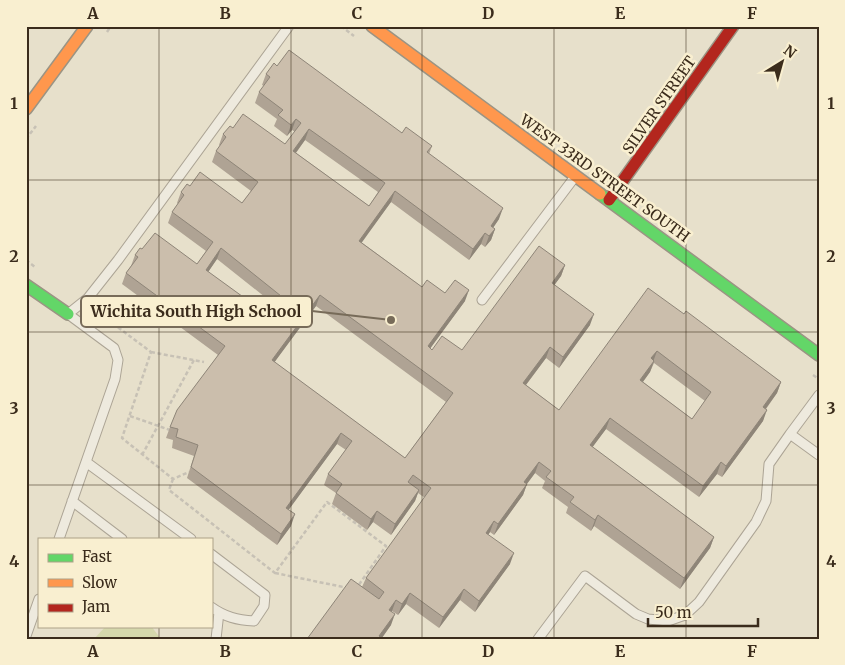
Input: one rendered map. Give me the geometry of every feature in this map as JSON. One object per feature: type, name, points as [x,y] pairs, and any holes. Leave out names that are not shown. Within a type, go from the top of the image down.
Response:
[{"type":"street","points":[[26,109],[87,26]]},
{"type":"street","name":"WEST 33RD STREET SOUTH","points":[[372,26],[819,355]]},
{"type":"street","name":"SILVER STREET","points":[[609,200],[733,26]]},
{"type":"street","points":[[31,291],[68,314]]},
{"type":"lane","points":[[59,538],[115,379],[118,360],[114,348],[68,314],[88,298],[118,260],[289,26]]},
{"type":"lane","points":[[482,300],[576,176]]},
{"type":"lane","points":[[538,639],[584,576],[636,614],[648,619],[668,620],[686,615],[699,602],[756,522],[766,501],[769,464],[817,400]]},
{"type":"lane","points":[[790,434],[819,455]]},
{"type":"lane","points":[[86,462],[190,538]]},
{"type":"lane","points":[[72,501],[121,538]]},
{"type":"lane","points":[[212,555],[265,595],[264,606],[254,621],[238,620],[215,609],[216,639]]},
{"type":"lane","points":[[26,636],[38,602]]},
{"type":"path","points":[[151,352],[204,362]]},
{"type":"path","points":[[142,455],[194,360]]},
{"type":"path","points":[[130,416],[170,430]]},
{"type":"path","points":[[172,479],[169,490],[275,573],[355,590],[386,546],[327,502],[275,573]]},
{"type":"green space","points":[[104,628],[153,628],[161,639],[94,639]]},
{"type":"building","points":[[289,50],[402,133],[406,127],[432,146],[427,152],[503,208],[491,226],[495,229],[489,236],[485,233],[473,249],[395,191],[359,241],[422,287],[427,280],[445,293],[455,280],[469,290],[428,346],[432,350],[442,336],[462,350],[539,246],[565,265],[552,283],[594,314],[563,357],[550,347],[523,383],[559,410],[648,288],[684,314],[686,311],[781,382],[763,407],[767,410],[726,466],[721,462],[703,486],[610,418],[590,445],[714,537],[684,578],[598,515],[595,520],[570,502],[574,497],[546,477],[551,471],[539,462],[524,482],[527,484],[498,524],[494,521],[486,533],[514,553],[479,601],[464,589],[443,617],[410,593],[402,604],[396,600],[389,610],[395,614],[379,636],[383,639],[307,639],[351,579],[379,599],[384,592],[366,578],[431,488],[413,475],[408,482],[419,490],[395,524],[377,511],[371,519],[336,493],[342,484],[328,474],[352,441],[341,433],[286,508],[295,514],[281,534],[191,467],[198,445],[176,437],[178,429],[170,427],[177,410],[225,346],[126,273],[138,257],[135,255],[140,248],[142,249],[155,233],[197,264],[213,242],[172,212],[184,195],[181,192],[187,184],[190,186],[200,172],[242,203],[258,182],[216,151],[226,137],[223,134],[230,126],[233,128],[243,114],[285,144],[301,123],[296,119],[291,125],[278,115],[283,110],[259,92],[270,77],[266,74],[274,63],[277,66]],"holes":[[[309,129],[385,183],[369,206],[293,151]],[[221,248],[281,296],[268,315],[206,270]],[[320,295],[453,393],[405,458],[272,360]],[[657,351],[711,392],[692,419],[640,380],[654,361],[651,358]]]},
{"type":"traffic: fast","points":[[600,194],[819,355]]},
{"type":"traffic: fast","points":[[26,285],[68,314]]},
{"type":"traffic: slow","points":[[26,109],[87,26]]},
{"type":"traffic: slow","points":[[372,26],[600,194]]},
{"type":"traffic: jam","points":[[609,200],[733,26]]},
{"type":"place","name":"Wichita South High School","points":[[391,320]]}]
